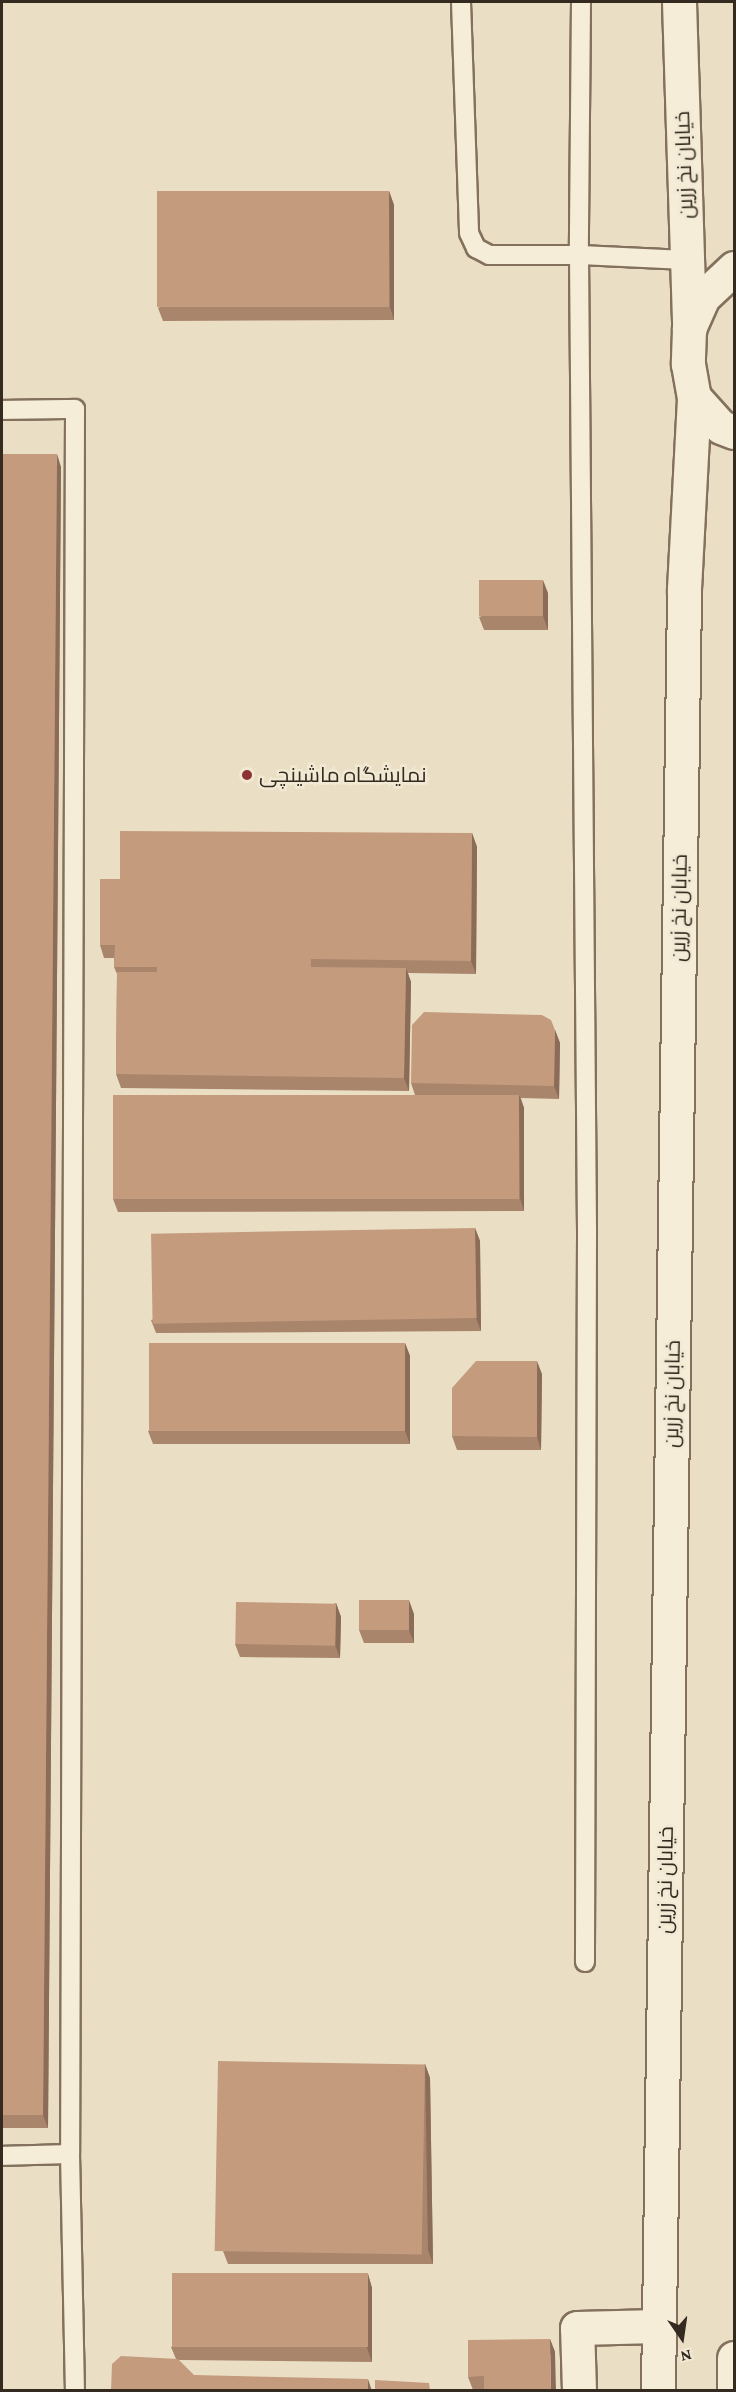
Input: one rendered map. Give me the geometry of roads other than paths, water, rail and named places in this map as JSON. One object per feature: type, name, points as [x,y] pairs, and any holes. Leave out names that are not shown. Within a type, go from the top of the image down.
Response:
[{"type":"street","name":"خیابان نخ زرین","points":[[658,2391],[684,590],[694,397],[688,364],[689,329],[679,2]]},
{"type":"street","points":[[689,329],[703,297],[735,268]]},
{"type":"street","points":[[694,397],[721,427],[735,432]]},
{"type":"street","points":[[579,2391],[577,2328],[658,2326]]},
{"type":"street","points":[[734,2391],[735,2358]]},
{"type":"lane","points":[[461,2],[469,233],[476,248],[489,255],[579,255],[687,260]]},
{"type":"lane","points":[[581,2],[579,255],[587,1235],[585,1962]]},
{"type":"lane","points":[[2,410],[75,409],[70,2154],[75,2391]]},
{"type":"lane","points":[[2,2156],[70,2154]]},
{"type":"place","name":"نمایشگاه ماشینچی","points":[[247,775]]}]
